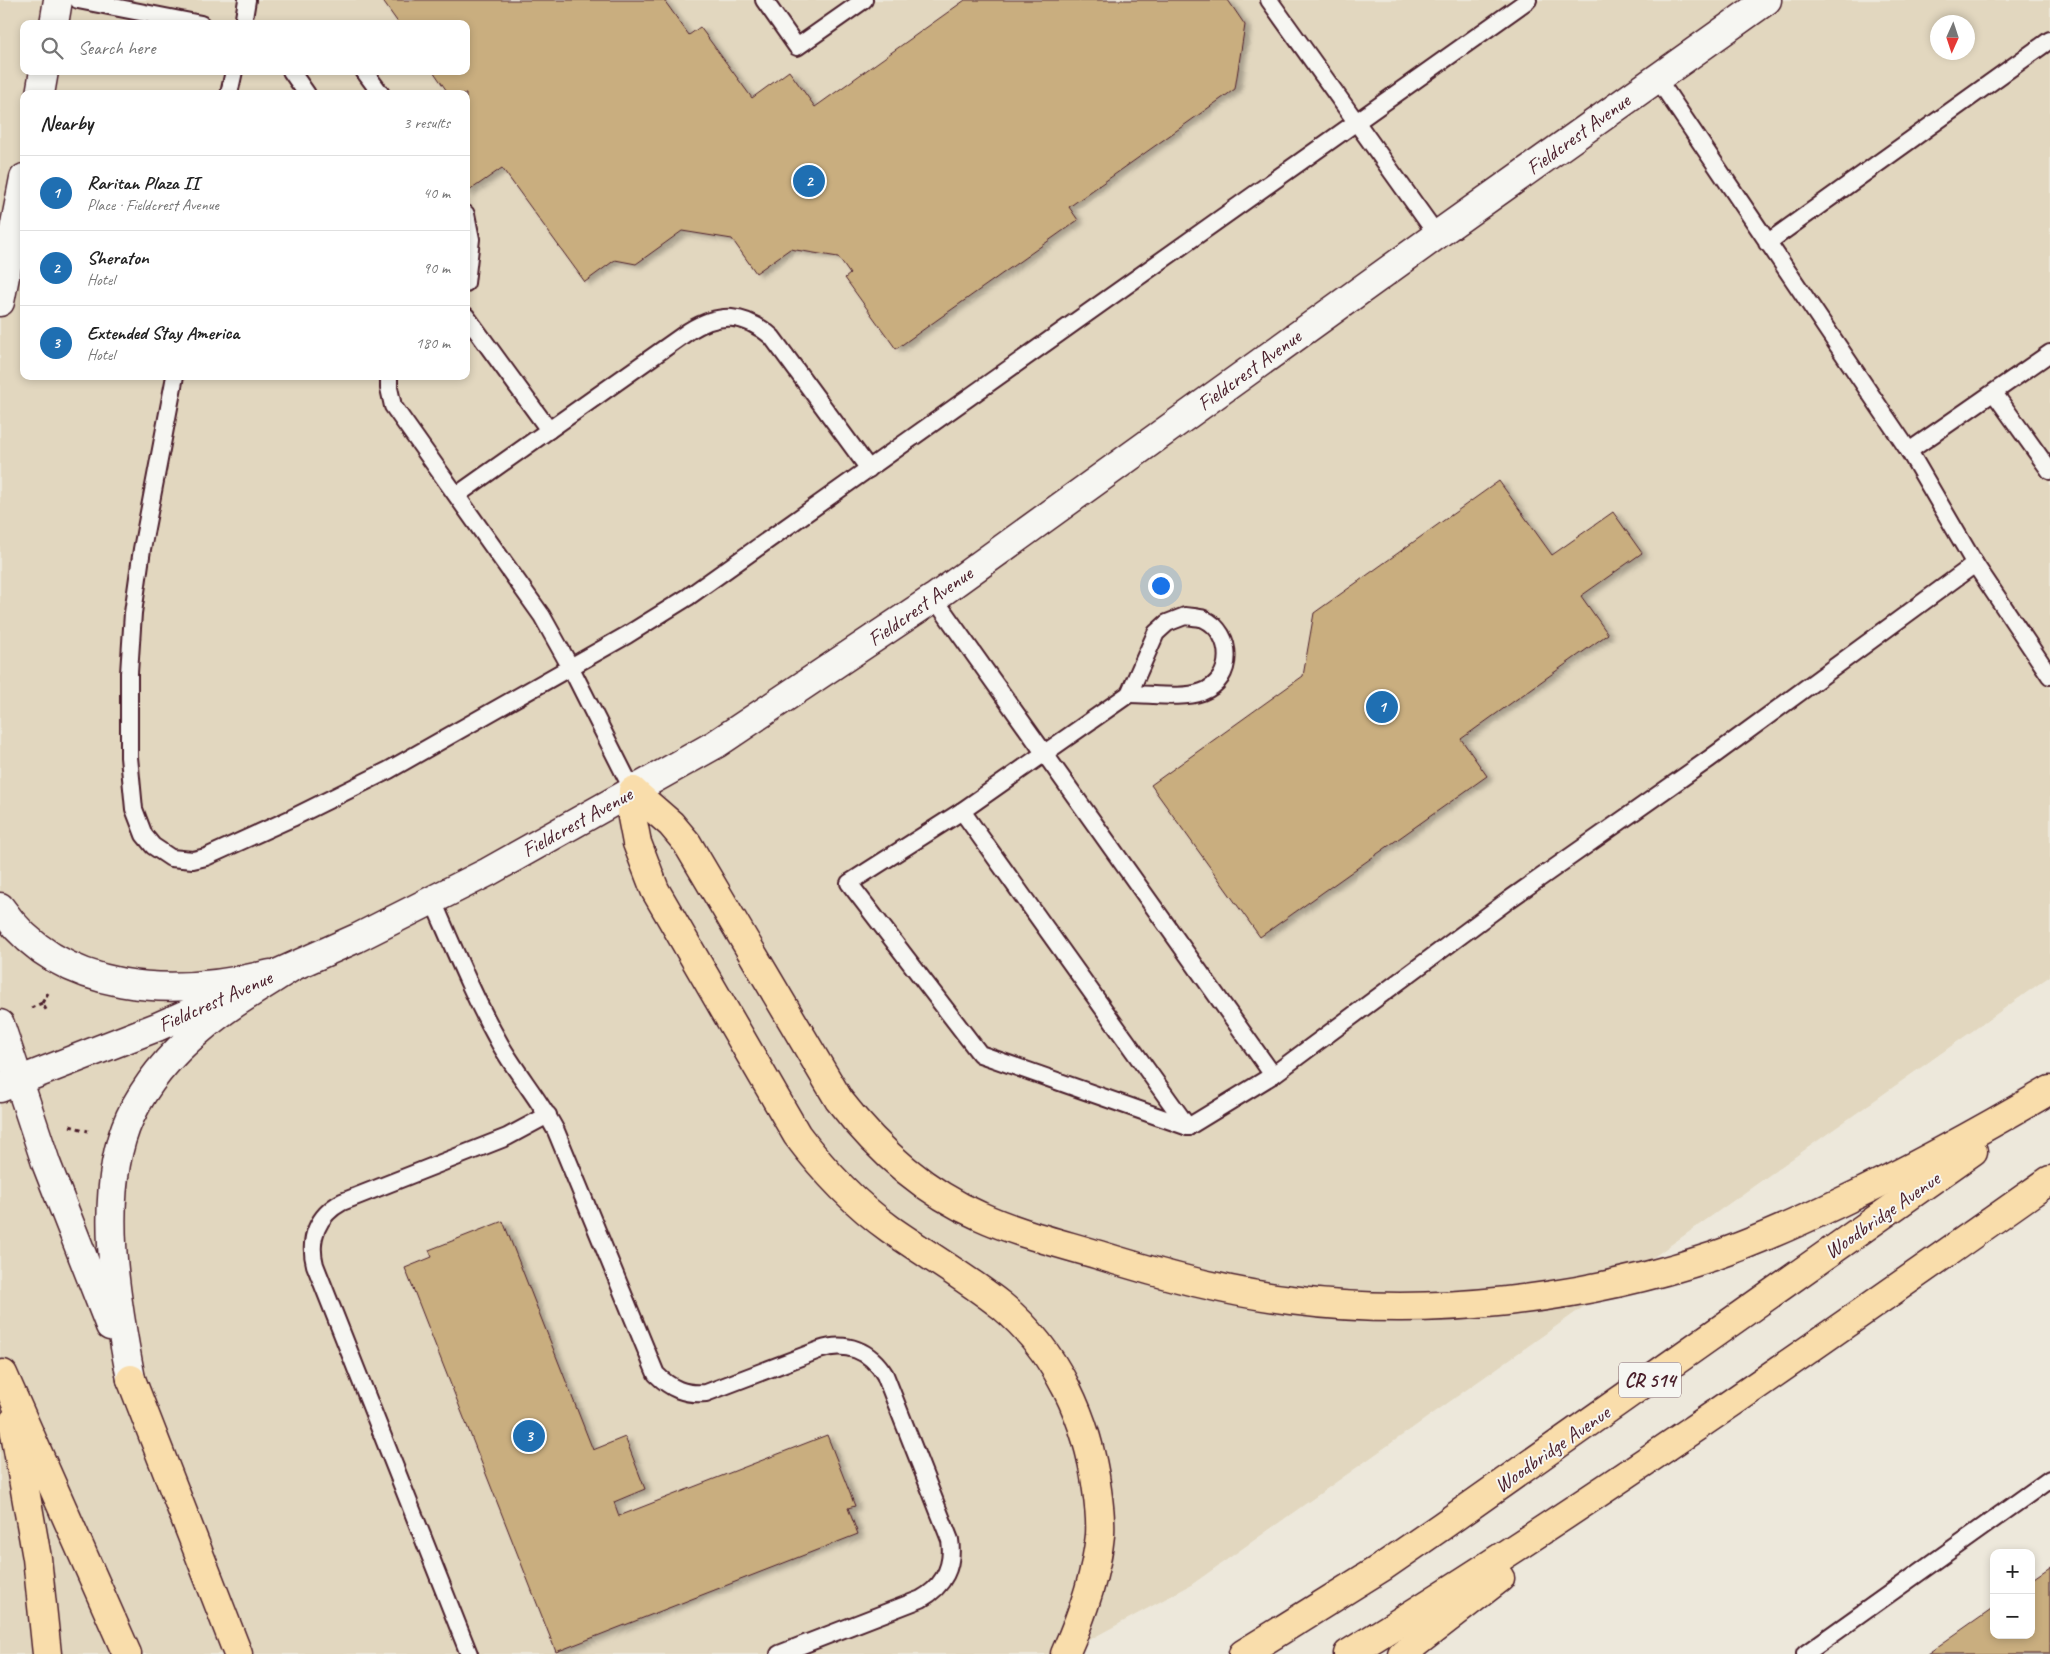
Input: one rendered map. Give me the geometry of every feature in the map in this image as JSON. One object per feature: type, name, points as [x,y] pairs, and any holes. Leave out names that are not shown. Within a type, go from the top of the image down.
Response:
[{"type":"main road","points":[[633,791],[656,809],[687,843],[839,1100],[858,1125],[905,1170],[928,1187],[981,1217],[1155,1273],[1200,1284],[1291,1300],[1342,1305],[1416,1307],[1506,1300],[1584,1289],[1633,1279],[1712,1256],[1793,1224],[1954,1145],[2050,1090]]},
{"type":"main road","points":[[633,791],[632,817],[637,843],[655,890],[797,1136],[818,1163],[864,1208],[888,1228],[981,1291],[1022,1324],[1041,1346],[1071,1398],[1090,1450],[1099,1504],[1100,1533],[1091,1585],[1083,1612],[1065,1654]]},
{"type":"main road","name":"Woodbridge Avenue","points":[[1243,1654],[1384,1566],[1442,1526],[2050,1096]]},
{"type":"main road","points":[[1348,1654],[1526,1542],[1702,1424],[2050,1180]]},
{"type":"main road","points":[[1,1370],[28,1500],[41,1590],[47,1654]]},
{"type":"main road","points":[[1,1370],[127,1654]]},
{"type":"main road","points":[[131,1379],[238,1654]]},
{"type":"main road","points":[[1402,1654],[1702,1424]]},
{"type":"street","points":[[55,20],[58,0]]},
{"type":"street","name":"Fieldcrest Avenue","points":[[9,1085],[157,1027],[289,969],[432,901],[716,744],[934,598],[1437,235],[1767,0]]},
{"type":"street","points":[[41,90],[43,75]]},
{"type":"street","points":[[0,302],[20,199]]},
{"type":"street","points":[[0,907],[26,938],[44,952],[71,968],[109,981],[166,986],[196,985],[228,982],[289,969]]},
{"type":"street","points":[[131,1379],[116,1298],[112,1221],[113,1185],[117,1161],[130,1118],[157,1074],[201,1029],[226,1009],[289,969]]},
{"type":"street","points":[[0,1024],[9,1085],[46,1163],[131,1379]]},
{"type":"lane","points":[[78,0],[180,20]]},
{"type":"lane","points":[[244,20],[248,0]]},
{"type":"lane","points":[[764,0],[797,47],[864,0]]},
{"type":"lane","points":[[1269,0],[1437,235]]},
{"type":"lane","points":[[174,380],[142,549],[133,613],[129,673],[130,757],[134,809],[144,835],[163,853],[182,860],[193,860],[206,857],[243,841],[381,774],[571,668],[688,597],[1528,0]]},
{"type":"lane","points":[[1767,243],[2050,40]]},
{"type":"lane","points":[[230,90],[233,75]]},
{"type":"lane","points":[[293,75],[304,90]]},
{"type":"lane","points":[[367,75],[379,90]]},
{"type":"lane","points":[[1657,78],[1908,451],[1975,564],[2050,676]]},
{"type":"lane","points":[[470,234],[470,248]]},
{"type":"lane","points":[[457,495],[688,331],[700,324],[711,321],[738,318],[750,321],[772,337],[869,469]]},
{"type":"lane","points":[[470,321],[549,430]]},
{"type":"lane","points":[[1908,451],[2050,353]]},
{"type":"lane","points":[[389,380],[388,388],[393,406],[531,598],[571,668],[633,791]]},
{"type":"lane","points":[[1994,393],[2050,471]]},
{"type":"lane","points":[[1188,1127],[1273,1076],[1510,899],[1709,758],[1975,564]]},
{"type":"lane","points":[[934,598],[1273,1076]]},
{"type":"lane","points":[[1129,694],[1189,695],[1209,689],[1220,680],[1226,667],[1226,646],[1220,633],[1210,624],[1198,618],[1185,616],[1167,623],[1154,636],[1129,694],[962,811],[849,883],[980,1054],[1188,1127]]},
{"type":"lane","points":[[962,811],[1188,1127]]},
{"type":"lane","points":[[432,901],[489,1025],[511,1061],[548,1114],[572,1165],[652,1368],[664,1382],[679,1391],[706,1393],[819,1350],[835,1346],[852,1348],[868,1354],[885,1374],[947,1531],[952,1548],[950,1567],[936,1589],[921,1599],[779,1654]]},
{"type":"lane","points":[[469,1654],[316,1265],[313,1240],[322,1218],[329,1210],[342,1202],[507,1137],[548,1114]]},
{"type":"lane","points":[[1805,1654],[2050,1479]]},
{"type":"path","points":[[31,1008],[42,1003],[48,1013]]},
{"type":"shaded area","points":[[0,0],[2050,0],[2050,976],[1191,1585],[1063,1654],[0,1654]]},
{"type":"building","points":[[382,0],[664,0],[689,35],[700,27],[752,98],[789,71],[815,107],[965,0],[1228,0],[1245,25],[1235,89],[1069,207],[1078,220],[896,349],[845,278],[850,274],[838,257],[790,249],[756,273],[732,239],[682,231],[636,264],[615,260],[585,282],[502,168],[470,190],[470,90],[446,90],[436,75],[470,75],[470,20],[396,20]]},
{"type":"building","points":[[1499,481],[1552,555],[1613,512],[1642,553],[1581,596],[1608,634],[1461,739],[1487,776],[1260,937],[1151,785],[1303,676],[1314,613]]},
{"type":"building","points":[[503,1221],[593,1450],[625,1437],[645,1489],[614,1502],[619,1516],[827,1435],[855,1506],[848,1508],[858,1534],[556,1652],[405,1268],[432,1257],[429,1250]]},
{"type":"building","points":[[2050,1567],[2050,1654],[1927,1654],[1990,1610],[1990,1639],[2035,1639],[2035,1577]]},
{"type":"place","name":"Sheraton","points":[[809,181]]},
{"type":"place","name":"Raritan Plaza II","points":[[1382,707]]},
{"type":"place","name":"Extended Stay America","points":[[529,1436]]}]
